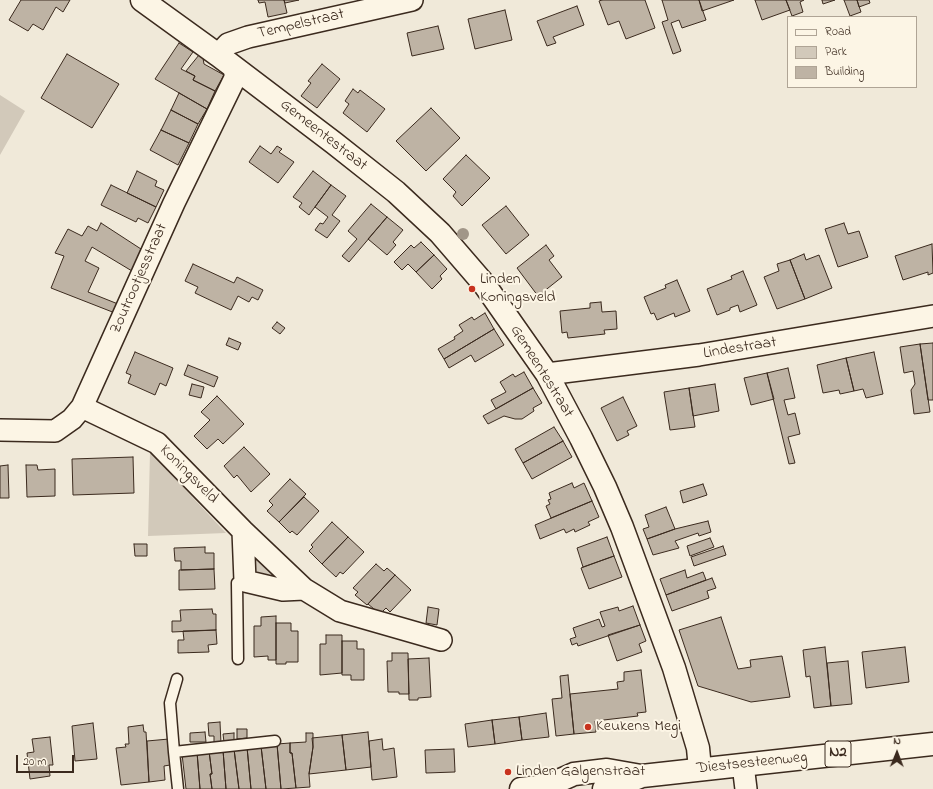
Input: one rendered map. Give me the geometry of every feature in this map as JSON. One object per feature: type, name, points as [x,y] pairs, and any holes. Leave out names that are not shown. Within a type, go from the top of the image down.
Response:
[{"type":"street","name":"Gemeentestraat","points":[[142,0],[218,55],[396,192],[440,233],[484,284],[547,374],[605,487],[622,527],[674,668],[698,748],[700,769]]},
{"type":"street","name":"Tempelstraat","points":[[218,55],[228,44],[248,37],[412,0]]},
{"type":"street","name":"Zoutrootjesstraat","points":[[0,430],[55,431],[72,419],[82,407],[174,203],[219,108],[235,78],[235,69]]},
{"type":"street","name":"Lindestraat","points":[[547,374],[707,354],[933,316]]},
{"type":"street","name":"Koningsveld","points":[[82,407],[157,443],[243,531],[304,589],[340,611],[441,640]]},
{"type":"street","points":[[243,531],[244,581],[283,590],[304,589]]},
{"type":"street","name":"Diestsesteenweg","points":[[604,789],[642,776],[933,744]]},
{"type":"street","points":[[743,765],[746,789]]},
{"type":"street","name":"Diestsesteenweg","points":[[521,789],[555,787],[574,774],[607,770],[642,776]]},
{"type":"lane","points":[[238,659],[237,583],[244,581]]},
{"type":"lane","points":[[177,679],[170,703],[178,789]]},
{"type":"lane","points":[[174,752],[275,741]]},
{"type":"green space","points":[[0,95],[25,111],[0,155]]},
{"type":"green space","points":[[150,452],[226,533],[148,536]]},
{"type":"green space","points":[[253,555],[276,575],[274,576],[255,571]]},
{"type":"building","points":[[21,0],[70,0],[63,12],[56,7],[43,30],[33,24],[28,31],[9,20]]},
{"type":"building","points":[[258,0],[284,0],[287,13],[268,17],[265,2],[259,3]]},
{"type":"building","points":[[284,0],[299,0],[285,3]]},
{"type":"building","points":[[645,0],[655,28],[626,39],[619,21],[608,25],[599,1]]},
{"type":"building","points":[[662,0],[699,0],[706,20],[682,28],[679,20],[671,23],[681,51],[673,54],[662,22],[668,20]]},
{"type":"building","points":[[699,0],[734,0],[702,11]]},
{"type":"building","points":[[755,0],[786,0],[790,10],[762,20]]},
{"type":"building","points":[[786,0],[804,0],[800,2],[803,12],[792,16]]},
{"type":"building","points":[[822,0],[835,0],[823,4]]},
{"type":"building","points":[[844,0],[857,0],[861,12],[850,16]]},
{"type":"building","points":[[857,0],[869,0],[870,3],[859,7]]},
{"type":"building","points":[[577,6],[584,25],[553,37],[556,43],[547,46],[537,21]]},
{"type":"building","points":[[505,10],[512,40],[475,49],[468,19]]},
{"type":"building","points":[[438,26],[444,49],[412,56],[407,33]]},
{"type":"building","points":[[179,43],[193,52],[181,69],[195,76],[193,80],[215,91],[207,109],[155,79]]},
{"type":"building","points":[[67,54],[119,84],[92,128],[41,98]]},
{"type":"building","points":[[199,55],[203,58],[204,64],[224,75],[215,91],[193,80],[195,76],[186,71]]},
{"type":"building","points":[[322,64],[340,79],[317,108],[301,96],[311,83],[308,81]]},
{"type":"building","points":[[353,89],[358,93],[360,90],[385,109],[367,132],[343,113],[349,104],[345,101]]},
{"type":"building","points":[[179,93],[207,109],[198,124],[171,110]]},
{"type":"building","points":[[431,108],[460,138],[426,171],[396,141]]},
{"type":"building","points":[[171,110],[198,124],[189,143],[161,130]]},
{"type":"building","points":[[161,130],[189,143],[178,165],[150,150]]},
{"type":"building","points":[[260,146],[271,154],[277,146],[282,149],[279,152],[294,162],[278,183],[249,162]]},
{"type":"building","points":[[466,155],[490,178],[462,206],[453,196],[456,192],[443,179]]},
{"type":"building","points":[[137,171],[157,181],[155,186],[164,190],[156,207],[127,193]]},
{"type":"building","points":[[313,171],[331,185],[309,215],[299,207],[302,203],[293,197]]},
{"type":"building","points":[[111,185],[156,207],[148,223],[138,218],[136,222],[101,205]]},
{"type":"building","points":[[331,185],[346,196],[332,215],[340,221],[327,238],[315,230],[320,223],[323,224],[328,217],[315,207]]},
{"type":"building","points":[[371,204],[387,217],[349,262],[342,256],[357,239],[348,231]]},
{"type":"building","points":[[506,206],[529,235],[506,254],[482,225]]},
{"type":"building","points":[[387,217],[403,230],[393,242],[396,245],[387,255],[368,239]]},
{"type":"building","points":[[101,223],[141,249],[132,271],[92,247],[85,261],[99,268],[88,292],[118,304],[115,313],[51,288],[64,256],[55,253],[68,229],[82,236],[88,226],[97,231]]},
{"type":"building","points":[[844,223],[848,234],[859,231],[868,257],[838,267],[825,229]]},
{"type":"building","points":[[421,242],[434,255],[416,272],[408,264],[402,270],[394,262],[411,245],[414,248]]},
{"type":"building","points":[[932,244],[933,273],[928,275],[928,272],[903,280],[895,256]]},
{"type":"building","points":[[546,245],[554,256],[549,260],[562,277],[538,296],[517,268]]},
{"type":"building","points":[[804,254],[806,260],[819,255],[832,288],[805,299],[790,260]]},
{"type":"building","points":[[434,255],[447,269],[440,276],[442,279],[432,289],[416,272]]},
{"type":"building","points":[[790,260],[805,299],[777,309],[764,277],[779,271],[777,264]]},
{"type":"building","points":[[193,264],[234,283],[237,277],[263,290],[258,300],[252,297],[249,302],[238,296],[231,310],[195,293],[198,287],[185,281]]},
{"type":"building","points":[[743,271],[757,305],[740,312],[738,305],[717,315],[707,289],[732,279],[731,276]]},
{"type":"building","points":[[677,280],[690,311],[675,317],[674,313],[657,320],[654,313],[651,314],[644,297],[666,288],[665,285]]},
{"type":"building","points":[[601,302],[602,312],[616,311],[617,329],[604,330],[605,334],[568,338],[567,332],[562,333],[560,311],[590,308],[590,303]]},
{"type":"building","points":[[485,313],[494,329],[444,359],[438,349],[455,339],[454,337],[463,331],[459,325],[472,317],[474,320]]},
{"type":"building","points":[[277,322],[285,328],[280,334],[272,328]]},
{"type":"building","points":[[494,329],[504,345],[475,362],[471,355],[449,368],[444,359]]},
{"type":"building","points":[[229,338],[241,343],[238,350],[226,345]]},
{"type":"building","points":[[933,343],[933,400],[928,400],[920,344]]},
{"type":"building","points":[[920,344],[930,412],[914,414],[911,390],[915,384],[913,371],[904,373],[900,347]]},
{"type":"building","points":[[135,352],[173,368],[166,386],[160,383],[155,395],[128,383],[131,375],[126,373]]},
{"type":"building","points":[[874,352],[883,394],[866,398],[863,389],[854,391],[846,358]]},
{"type":"building","points":[[846,358],[854,391],[840,394],[839,390],[823,393],[817,365]]},
{"type":"building","points":[[188,365],[218,377],[214,387],[184,375]]},
{"type":"building","points":[[788,368],[795,398],[784,400],[788,415],[795,413],[800,434],[788,437],[795,463],[789,464],[767,373]]},
{"type":"building","points":[[524,372],[533,388],[496,409],[491,400],[506,392],[500,382],[513,374],[515,377]]},
{"type":"building","points":[[767,373],[774,399],[751,405],[744,378]]},
{"type":"building","points":[[192,384],[204,387],[201,398],[189,395]]},
{"type":"building","points":[[715,384],[719,411],[693,416],[689,388]]},
{"type":"building","points":[[533,388],[542,403],[533,408],[534,411],[522,419],[504,416],[488,424],[483,416]]},
{"type":"building","points":[[689,388],[695,427],[670,430],[664,392]]},
{"type":"building","points":[[217,396],[244,424],[223,444],[218,439],[207,449],[194,436],[210,420],[201,412]]},
{"type":"building","points":[[623,397],[637,426],[627,431],[629,435],[617,441],[601,408]]},
{"type":"building","points":[[554,427],[563,441],[523,463],[515,449]]},
{"type":"building","points":[[563,441],[572,457],[532,479],[523,463]]},
{"type":"building","points":[[244,447],[270,474],[251,492],[237,475],[234,478],[224,466]]},
{"type":"building","points":[[133,457],[134,493],[73,495],[72,459]]},
{"type":"building","points":[[8,465],[9,498],[0,498],[0,466]]},
{"type":"building","points":[[26,465],[37,465],[38,470],[55,469],[55,496],[27,497]]},
{"type":"building","points":[[290,479],[306,494],[279,522],[267,511],[273,505],[269,501]]},
{"type":"building","points":[[572,483],[574,488],[584,483],[592,501],[551,518],[546,506],[550,504],[548,500],[551,499],[549,493]]},
{"type":"building","points":[[703,484],[707,495],[683,503],[680,491]]},
{"type":"building","points":[[304,497],[319,511],[297,535],[292,531],[290,533],[279,522]]},
{"type":"building","points":[[592,501],[599,517],[588,522],[590,525],[575,532],[574,529],[566,533],[564,529],[540,539],[535,525]]},
{"type":"building","points":[[666,507],[675,529],[647,539],[643,529],[649,527],[645,515]]},
{"type":"building","points":[[708,521],[711,532],[699,536],[698,533],[675,541],[679,548],[653,555],[647,539],[675,529]]},
{"type":"building","points":[[332,522],[348,537],[322,564],[309,551],[313,547],[311,545]]},
{"type":"building","points":[[348,537],[364,552],[343,574],[340,572],[336,577],[322,564]]},
{"type":"building","points":[[607,537],[614,556],[583,567],[577,548]]},
{"type":"building","points":[[710,538],[714,547],[690,556],[687,546]]},
{"type":"building","points":[[134,544],[147,544],[147,556],[135,556]]},
{"type":"building","points":[[723,546],[726,555],[694,566],[691,557]]},
{"type":"building","points":[[205,547],[205,553],[214,553],[214,569],[181,570],[181,561],[175,561],[174,548]]},
{"type":"building","points":[[614,556],[622,577],[589,589],[581,568]]},
{"type":"building","points":[[376,564],[384,571],[387,568],[395,575],[367,605],[355,595],[358,592],[353,588]]},
{"type":"building","points":[[214,569],[215,589],[179,590],[179,570]]},
{"type":"building","points":[[685,570],[687,578],[703,572],[706,580],[666,595],[660,579]]},
{"type":"building","points":[[395,575],[411,590],[390,612],[386,608],[380,614],[368,604]]},
{"type":"building","points":[[712,578],[716,588],[707,591],[709,598],[672,611],[666,595]]},
{"type":"building","points":[[633,606],[640,625],[578,646],[577,643],[572,645],[570,639],[576,637],[573,628],[599,619],[602,627],[605,626],[600,612],[618,607],[619,611]]},
{"type":"building","points":[[428,607],[439,609],[437,625],[426,623]]},
{"type":"building","points":[[212,609],[213,614],[216,614],[216,630],[172,632],[172,621],[181,621],[180,610]]},
{"type":"building","points":[[276,616],[276,660],[268,660],[268,656],[254,657],[254,626],[261,626],[261,617]]},
{"type":"building","points":[[721,617],[738,669],[751,667],[750,660],[782,656],[790,697],[751,702],[698,686],[679,630]]},
{"type":"building","points":[[276,623],[291,623],[291,631],[298,631],[298,662],[276,664]]},
{"type":"building","points":[[640,625],[646,641],[639,644],[642,652],[617,661],[608,635]]},
{"type":"building","points":[[216,630],[217,644],[208,645],[209,652],[178,653],[178,640],[184,640],[183,631]]},
{"type":"building","points":[[326,635],[342,635],[342,673],[320,675],[320,644],[326,644]]},
{"type":"building","points":[[342,641],[357,641],[357,649],[364,649],[364,680],[351,680],[351,675],[342,675]]},
{"type":"building","points":[[825,647],[831,706],[814,708],[810,676],[806,677],[803,650]]},
{"type":"building","points":[[905,647],[909,682],[866,688],[862,652]]},
{"type":"building","points":[[392,653],[408,653],[409,694],[388,692],[387,661],[392,661]]},
{"type":"building","points":[[429,658],[431,697],[418,698],[418,700],[409,700],[408,659]]},
{"type":"building","points":[[848,661],[852,704],[831,706],[827,663]]},
{"type":"building","points":[[641,670],[646,712],[637,713],[638,716],[595,721],[596,732],[574,734],[570,694],[618,689],[617,682],[624,681],[624,672]]},
{"type":"building","points":[[568,675],[574,734],[556,736],[552,699],[562,698],[560,676]]},
{"type":"building","points":[[546,713],[549,737],[522,740],[519,717]]},
{"type":"building","points":[[519,717],[522,740],[495,744],[492,720]]},
{"type":"building","points":[[492,720],[495,744],[468,747],[465,724]]},
{"type":"building","points":[[220,722],[221,744],[214,745],[214,736],[209,736],[208,723]]},
{"type":"building","points":[[93,723],[97,759],[75,761],[72,726]]},
{"type":"building","points":[[143,725],[144,732],[146,732],[149,782],[121,785],[116,748],[126,747],[125,744],[129,744],[128,727]]},
{"type":"building","points":[[237,729],[247,729],[247,738],[237,739]]},
{"type":"building","points":[[205,732],[206,742],[190,742],[190,733]]},
{"type":"building","points":[[368,732],[371,767],[346,770],[342,735]]},
{"type":"building","points":[[234,733],[234,741],[224,742],[223,734]]},
{"type":"building","points":[[306,733],[313,733],[313,747],[309,774],[310,787],[296,788],[292,753],[290,753],[290,743],[306,742]]},
{"type":"building","points":[[342,735],[346,770],[309,774],[313,747],[312,738]]},
{"type":"building","points":[[50,737],[53,765],[49,765],[50,776],[30,779],[27,753],[34,752],[32,739]]},
{"type":"building","points":[[169,739],[170,765],[164,766],[165,780],[149,782],[147,741]]},
{"type":"building","points":[[382,739],[383,750],[394,748],[397,777],[372,780],[369,741]]},
{"type":"building","points":[[290,743],[290,753],[292,753],[296,788],[281,789],[277,744]]},
{"type":"building","points":[[277,744],[281,789],[266,789],[261,746]]},
{"type":"building","points":[[261,746],[266,789],[251,789],[247,747]]},
{"type":"building","points":[[247,747],[251,789],[239,789],[234,749]]},
{"type":"building","points":[[234,749],[239,789],[226,789],[223,750]]},
{"type":"building","points":[[454,749],[455,772],[426,773],[425,750]]},
{"type":"building","points":[[223,750],[226,789],[212,789],[209,751]]},
{"type":"building","points":[[209,751],[212,789],[200,789],[197,752]]},
{"type":"building","points":[[197,752],[200,789],[186,789],[182,754]]},
{"type":"place","name":"Linden Koningsveld","points":[[472,289]]},
{"type":"place","name":"Keukens Megi","points":[[588,727]]},
{"type":"place","name":"Linden Galgenstraat","points":[[508,772]]}]
